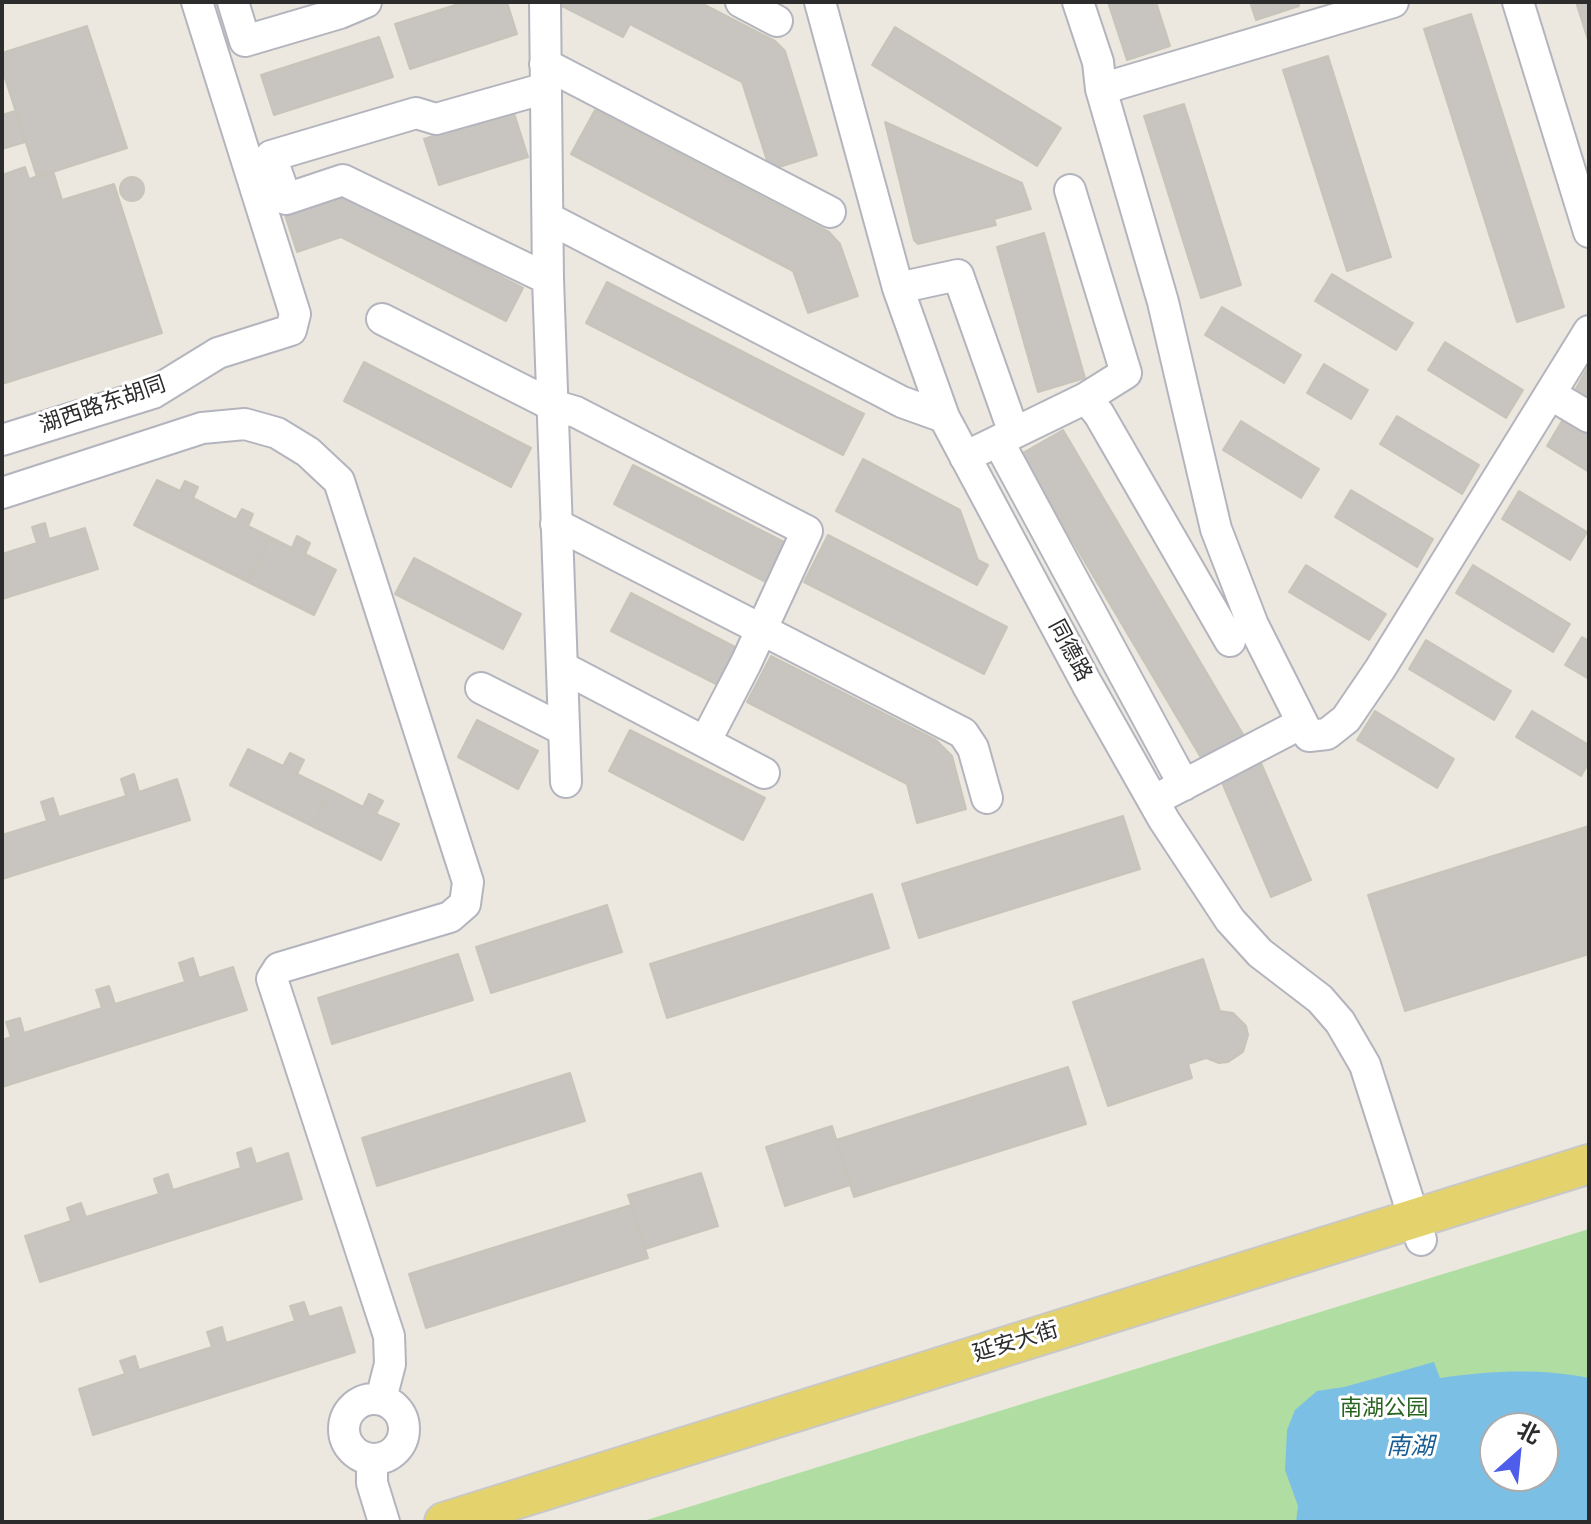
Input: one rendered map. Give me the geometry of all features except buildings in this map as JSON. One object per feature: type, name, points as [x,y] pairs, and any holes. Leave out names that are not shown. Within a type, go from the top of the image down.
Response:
[{"type":"main road","name":"延安大街","points":[[525,1522],[1417,1229],[1589,1164]]},
{"type":"main road","name":"延安大街","points":[[444,1522],[1417,1229],[1589,1191]]},
{"type":"street","name":"湖西路东胡同","points":[[2,440],[153,393],[218,353],[291,330],[295,314],[197,2]]},
{"type":"street","points":[[233,2],[245,41],[340,13],[366,2]]},
{"type":"street","points":[[545,2],[548,279],[566,782]]},
{"type":"street","points":[[741,2],[777,21]]},
{"type":"street","name":"同德路","points":[[820,2],[898,288],[944,417],[1153,801],[1230,920],[1260,953],[1320,999],[1340,1022],[1365,1065],[1417,1229]]},
{"type":"street","points":[[1078,2],[1098,62],[1101,89],[1163,302],[1216,529],[1253,625],[1309,736],[1327,734],[1346,719],[1589,331]]},
{"type":"street","points":[[1101,89],[1393,2]]},
{"type":"street","points":[[1518,2],[1589,232]]},
{"type":"street","points":[[548,279],[343,180],[286,199],[271,156],[416,113],[436,119],[545,76],[830,212]]},
{"type":"street","points":[[965,457],[1086,398],[1126,373],[1070,190]]},
{"type":"street","points":[[548,218],[902,402],[944,417]]},
{"type":"street","points":[[898,288],[958,275],[1006,437],[1184,785]]},
{"type":"street","points":[[382,319],[552,405],[576,412],[807,531],[746,663],[705,742]]},
{"type":"street","points":[[1550,394],[1589,417]]},
{"type":"street","points":[[1086,398],[1099,414],[1230,641]]},
{"type":"street","points":[[2,493],[202,428],[245,424],[277,433],[298,445],[339,481],[468,882],[465,904],[450,917],[279,968],[272,979],[389,1336],[390,1364],[381,1399]]},
{"type":"street","points":[[556,524],[963,733],[973,748],[987,798]]},
{"type":"street","points":[[562,667],[764,773]]},
{"type":"street","points":[[481,688],[564,730]]},
{"type":"street","points":[[1153,801],[1302,723]]},
{"type":"street","points":[[381,1399],[399,1412],[404,1433],[394,1452],[384,1458],[372,1459],[361,1456],[347,1442],[345,1422],[355,1406],[363,1401],[381,1399]]},
{"type":"street","points":[[372,1459],[372,1483],[384,1522]]},
{"type":"green space","name":"南湖公园","points":[[1589,1229],[1589,1522],[640,1522]]},
{"type":"water","name":"南湖","points":[[1434,1362],[1440,1378],[1514,1372],[1589,1378],[1589,1522],[1296,1522],[1298,1506],[1285,1470],[1287,1430],[1295,1410],[1317,1391],[1344,1387]]}]
